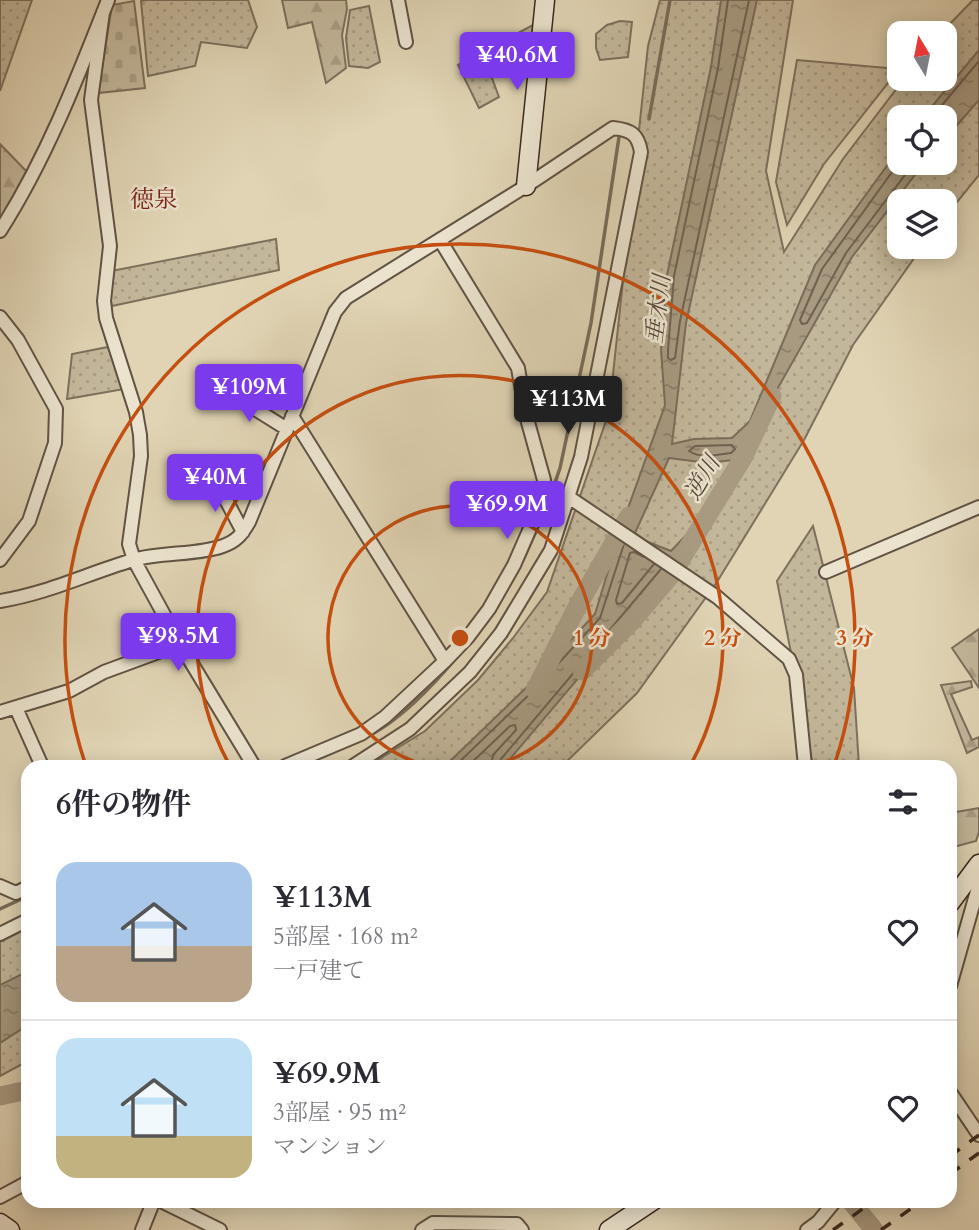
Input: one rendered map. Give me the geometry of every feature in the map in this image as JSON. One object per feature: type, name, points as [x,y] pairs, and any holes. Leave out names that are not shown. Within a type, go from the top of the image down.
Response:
[{"type":"street","points":[[398,0],[406,42]]},
{"type":"street","points":[[526,186],[545,0]]},
{"type":"street","points":[[0,230],[34,172],[106,6]]},
{"type":"street","points":[[106,6],[91,100],[110,246],[104,301],[106,318],[136,412],[140,435],[141,456],[129,544],[134,560],[180,644],[250,760]]},
{"type":"street","points":[[0,601],[59,587],[134,560],[164,553],[221,547],[239,538],[249,522],[335,312],[346,298],[526,186],[613,128],[629,130],[638,138],[641,152],[581,457],[570,498],[551,550],[501,633],[470,671],[410,729],[364,760]]},
{"type":"street","points":[[299,760],[361,734],[385,717],[468,637],[489,609],[514,565],[541,503],[544,480],[526,415],[518,368],[440,240]]},
{"type":"street","points":[[0,317],[18,340],[56,409],[55,443],[30,521],[0,560]]},
{"type":"street","points":[[228,392],[287,429]]},
{"type":"street","points":[[292,416],[445,661]]},
{"type":"street","points":[[216,481],[243,532]]},
{"type":"street","points":[[570,498],[717,597],[789,659],[796,674],[804,760]]},
{"type":"street","points":[[826,572],[979,508]]},
{"type":"street","points":[[0,712],[69,691],[104,672],[180,644]]},
{"type":"street","points":[[16,708],[39,760]]},
{"type":"street","points":[[957,894],[979,864]]},
{"type":"street","points":[[957,961],[979,884]]},
{"type":"street","points":[[0,886],[16,893],[21,890]]},
{"type":"street","points":[[0,934],[21,924]]},
{"type":"street","points":[[957,1103],[979,1135]]},
{"type":"street","points":[[0,1197],[21,1186]]},
{"type":"street","points":[[142,1230],[153,1208]]},
{"type":"street","points":[[174,1208],[220,1230]]},
{"type":"street","points":[[609,1230],[642,1208]]},
{"type":"street","points":[[807,1230],[829,1208]]},
{"type":"street","points":[[0,1223],[10,1230]]},
{"type":"street","points":[[422,1230],[433,1223],[517,1224],[522,1230]]},
{"type":"green space","points":[[0,0],[32,0],[0,91]]},
{"type":"green space","points":[[248,0],[257,27],[247,48],[201,42],[195,66],[148,76],[141,1]]},
{"type":"green space","points":[[282,0],[346,0],[342,35],[346,68],[326,83],[312,22],[288,28]]},
{"type":"green space","points":[[660,0],[793,0],[766,171],[784,252],[843,159],[895,91],[957,91],[957,21],[953,21],[973,0],[979,0],[979,175],[957,202],[957,189],[887,189],[887,259],[914,259],[853,345],[804,440],[717,582],[637,693],[568,760],[378,760],[425,731],[478,680],[547,592],[609,412],[648,46]]},
{"type":"green space","points":[[134,1],[145,88],[98,93],[112,5]]},
{"type":"green space","points":[[369,6],[380,62],[368,68],[349,66],[346,38],[350,10]]},
{"type":"green space","points":[[620,21],[632,22],[628,57],[600,60],[596,48],[596,34],[607,25]]},
{"type":"green space","points":[[533,25],[531,58],[517,63],[514,57],[489,70],[499,97],[479,108],[458,65]]},
{"type":"green space","points":[[797,60],[887,68],[887,84],[824,164],[787,225],[776,182]]},
{"type":"green space","points":[[0,144],[29,174],[0,221]]},
{"type":"green space","points":[[276,239],[279,270],[112,306],[109,294],[111,271]]},
{"type":"green space","points":[[108,347],[124,389],[67,399],[72,354]]},
{"type":"green space","points":[[813,526],[854,688],[859,760],[812,760],[777,581]]},
{"type":"green space","points":[[979,629],[979,688],[952,648]]},
{"type":"green space","points":[[971,681],[972,687],[951,694],[972,740],[979,737],[979,747],[967,753],[941,685]]},
{"type":"green space","points":[[979,808],[979,832],[976,841],[957,846],[957,812]]},
{"type":"green space","points":[[21,926],[21,1065],[0,1076],[0,939]]},
{"type":"water","points":[[721,0],[757,0],[686,323],[672,444],[694,439],[732,438],[750,421],[815,265],[887,166],[887,175],[915,175],[904,189],[887,189],[887,211],[852,257],[685,552],[509,760],[451,760],[530,684],[595,614],[622,525],[665,405],[661,350],[667,275],[711,67]],"holes":[[[669,458],[708,463],[733,460],[688,533],[671,551],[648,542],[635,533]]]},
{"type":"water","points":[[979,50],[979,100],[957,125],[957,105],[933,105],[945,91],[957,91],[957,76]]},
{"type":"water","points":[[21,974],[21,1030],[0,1043],[0,985]]},
{"type":"waterway","points":[[649,119],[670,0]]},
{"type":"waterway","points":[[523,560],[546,509],[560,468],[591,323],[619,137]]},
{"type":"waterway","name":"逆川","points":[[582,671],[631,622],[672,574],[744,456],[772,396]]},
{"type":"waterway","name":"垂木川","points":[[535,690],[577,607],[629,516]]},
{"type":"waterway","points":[[364,738],[414,703],[456,658]]},
{"type":"waterway","points":[[0,909],[21,899]]},
{"type":"waterway","points":[[0,1096],[21,1092]]},
{"type":"waterway","points":[[856,1208],[874,1230]]},
{"type":"railway","points":[[957,1151],[979,1135]]},
{"type":"railway","points":[[957,1169],[979,1153]]},
{"type":"railway","points":[[833,1230],[864,1208]]},
{"type":"railway","points":[[881,1230],[912,1208]]},
{"type":"district","name":"徳泉","points":[[154,199]]}]
